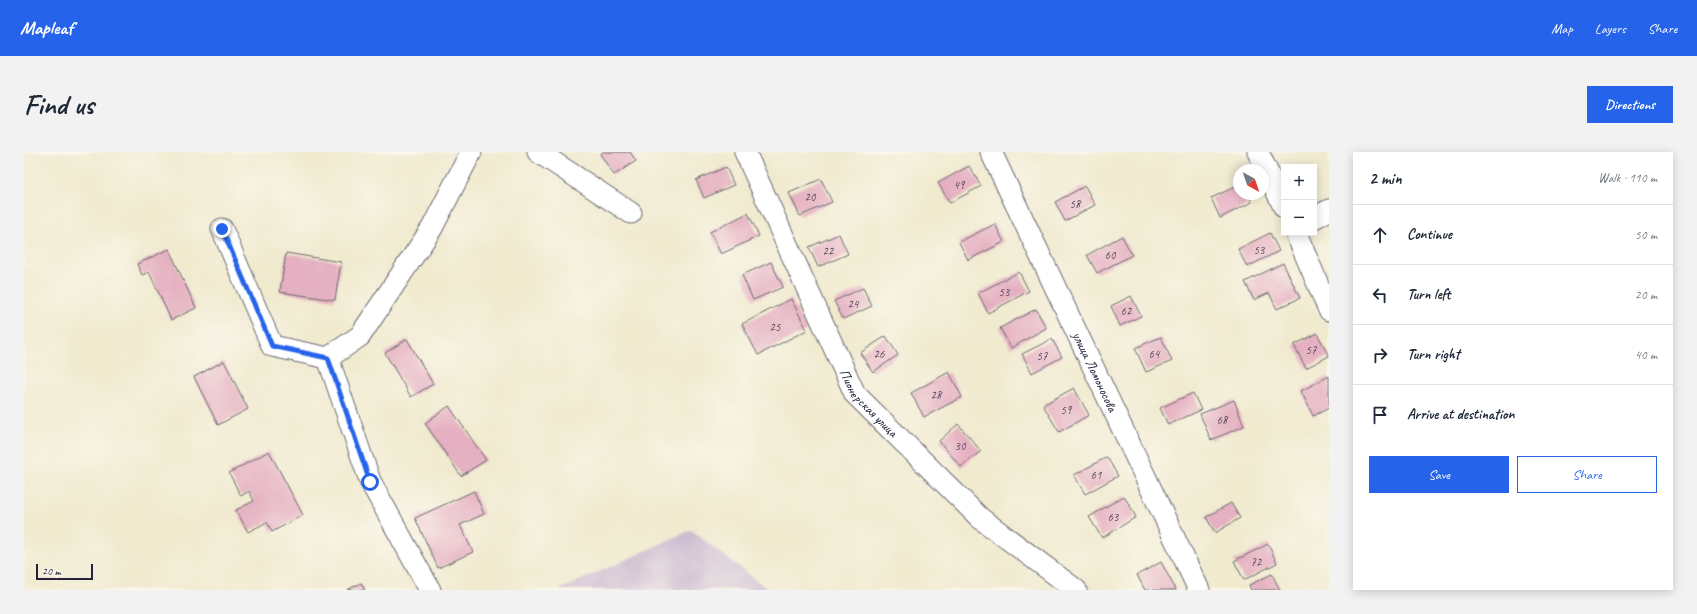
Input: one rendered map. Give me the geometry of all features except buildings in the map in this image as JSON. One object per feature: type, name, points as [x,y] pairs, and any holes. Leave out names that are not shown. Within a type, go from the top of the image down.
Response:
[{"type":"street","points":[[222,229],[272,346],[328,358],[360,336],[432,228],[471,152]]},
{"type":"street","points":[[538,152],[631,213]]},
{"type":"street","name":"Пионерская улица","points":[[745,152],[855,394],[980,518],[1076,590]]},
{"type":"street","name":"улица Ломоносова","points":[[991,152],[1199,590]]},
{"type":"street","points":[[1258,152],[1281,201]]},
{"type":"street","points":[[1317,216],[1329,210]]},
{"type":"street","points":[[1297,236],[1329,310]]},
{"type":"street","points":[[328,358],[370,482],[430,590]]},
{"type":"shaded area","points":[[691,530],[769,590],[559,590]]},
{"type":"route","points":[[222,229],[272,346],[328,358],[370,482]]}]
